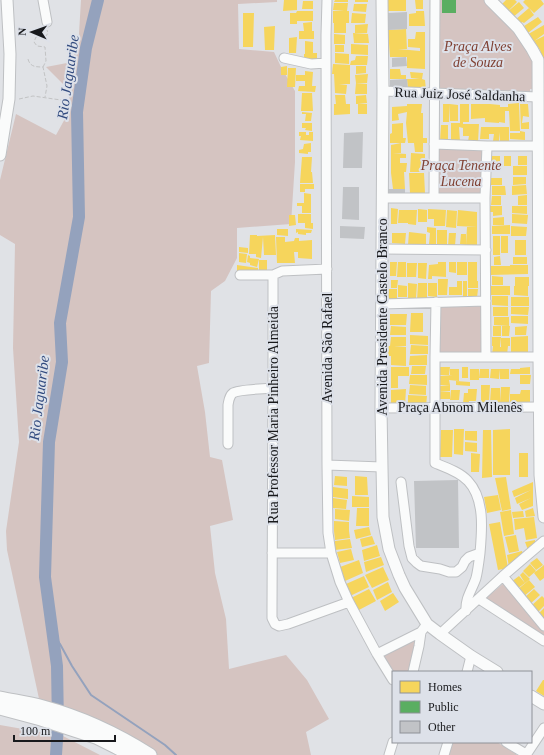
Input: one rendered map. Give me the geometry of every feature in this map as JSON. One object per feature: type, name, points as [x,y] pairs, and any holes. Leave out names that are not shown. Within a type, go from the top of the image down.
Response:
[{"type":"highway","points":[[0,690],[30,704],[42,713]]},
{"type":"highway","points":[[0,698],[30,704]]},
{"type":"highway","points":[[0,708],[13,712]]},
{"type":"highway","points":[[0,713],[42,713],[119,737],[150,755]]},
{"type":"highway","points":[[77,725],[96,737],[131,755]]},
{"type":"main road","points":[[0,155],[9,99],[10,54],[7,0]]},
{"type":"main road","name":"Avenida Presidente Castelo Branco","points":[[382,0],[383,91],[381,408],[383,516],[389,549],[424,628],[440,634],[494,671]]},
{"type":"main road","points":[[490,0],[518,28],[541,60],[537,97],[540,152],[541,325],[539,357],[539,407],[544,517]]},
{"type":"main road","points":[[532,697],[544,704]]},
{"type":"street","points":[[43,0],[47,22]]},
{"type":"street","name":"Avenida São Rafael","points":[[327,0],[326,465],[330,554],[349,602],[392,678]]},
{"type":"street","points":[[434,198],[435,0]]},
{"type":"street","points":[[284,58],[312,64],[326,63]]},
{"type":"street","name":"Rua Juiz José Saldanha","points":[[383,91],[537,97]]},
{"type":"street","points":[[434,144],[487,146],[540,152]]},
{"type":"street","points":[[486,357],[485,198],[487,146]]},
{"type":"street","points":[[382,198],[485,198]]},
{"type":"street","points":[[382,249],[486,250]]},
{"type":"street","points":[[240,275],[273,275],[282,270],[327,269]]},
{"type":"street","name":"Rua Professor Maria Pinheiro Almeida","points":[[273,275],[272,610],[274,621],[275,624],[279,626],[288,624],[349,602]]},
{"type":"street","points":[[382,304],[486,301]]},
{"type":"street","points":[[436,302],[434,357],[434,463],[452,470],[467,480],[475,490],[480,512],[480,553],[476,578],[465,604],[466,611]]},
{"type":"street","points":[[434,357],[539,357]]},
{"type":"street","points":[[228,444],[228,400],[231,395],[237,391],[273,388]]},
{"type":"street","name":"Praça Abnom Milenês","points":[[381,408],[539,407]]},
{"type":"street","points":[[326,465],[382,467]]},
{"type":"street","points":[[402,482],[409,546],[412,558],[417,563],[421,566],[456,572],[462,567],[469,557],[480,553]]},
{"type":"street","points":[[440,634],[503,576],[544,541]]},
{"type":"street","points":[[272,553],[330,554]]},
{"type":"street","points":[[503,576],[544,626]]},
{"type":"street","points":[[479,599],[544,641]]},
{"type":"street","points":[[377,654],[424,628]]},
{"type":"street","points":[[413,671],[424,628]]},
{"type":"street","points":[[467,671],[471,656]]},
{"type":"street","points":[[508,743],[526,755],[544,728]]},
{"type":"street","points":[[390,755],[393,743]]},
{"type":"street","points":[[444,755],[448,743]]},
{"type":"path","points":[[45,98],[47,86],[43,67],[46,61],[45,47],[37,46],[34,42],[36,38],[46,36],[48,33],[47,22]]},
{"type":"path","points":[[28,59],[30,64],[34,67],[43,67]]},
{"type":"path","points":[[9,99],[20,99],[33,96],[68,101]]},
{"type":"green space","points":[[81,0],[277,0],[277,2],[238,4],[239,49],[274,52],[295,91],[295,162],[291,224],[237,228],[237,258],[225,281],[211,291],[209,363],[197,366],[205,412],[210,457],[222,460],[233,520],[210,526],[215,573],[226,619],[229,669],[286,655],[307,680],[329,719],[306,732],[311,755],[153,755],[41,708],[7,550],[6,531],[19,442],[13,348],[15,244],[0,235],[0,180],[16,114],[56,135],[72,106],[65,86],[46,67],[67,63],[78,50]]},
{"type":"green space","name":"Praça Alves de Souza","points":[[439,0],[484,0],[510,25],[527,45],[534,62],[536,89],[530,89],[530,94],[440,91]]},
{"type":"green space","name":"Praça Tenente Lucena","points":[[438,147],[485,149],[485,198],[436,197]]},
{"type":"green space","points":[[439,304],[483,304],[484,353],[439,352]]},
{"type":"green space","points":[[504,583],[544,632],[544,637],[485,599]]},
{"type":"green space","points":[[413,639],[417,640],[409,671],[392,671],[383,657]]},
{"type":"green space","points":[[0,725],[63,736],[100,755],[0,755]]},
{"type":"green space","points":[[452,743],[499,743],[516,754],[516,755],[449,755]]},
{"type":"building: Homes","points":[[284,0],[297,0],[297,10],[283,11]]},
{"type":"building: Homes","points":[[335,0],[348,0],[348,2],[334,2]]},
{"type":"building: Homes","points":[[355,0],[368,0],[368,2],[355,2]]},
{"type":"building: Homes","points":[[387,0],[406,0],[406,11],[387,11]]},
{"type":"building: Homes","points":[[415,0],[423,0],[423,9],[416,9]]},
{"type":"building: Homes","points":[[506,0],[515,0],[517,2],[507,12],[501,5]]},
{"type":"building: Homes","points":[[525,0],[541,0],[544,4],[534,13],[523,2]]},
{"type":"building: Homes","points":[[303,1],[313,1],[313,9],[302,9]]},
{"type":"building: Homes","points":[[519,2],[524,8],[512,18],[507,12]]},
{"type":"building: Homes","points":[[334,3],[348,3],[347,11],[349,11],[349,23],[333,23],[333,11],[344,10],[333,10]]},
{"type":"building: Homes","points":[[354,4],[367,4],[366,12],[353,11]]},
{"type":"building: Homes","points":[[529,8],[534,15],[519,25],[515,20]]},
{"type":"building: Homes","points":[[297,11],[313,11],[313,21],[297,21],[297,24],[290,24],[290,13],[296,13]]},
{"type":"building: Homes","points":[[416,11],[424,11],[425,26],[409,26],[409,14],[416,13]]},
{"type":"building: Homes","points":[[243,13],[254,13],[253,47],[243,47]]},
{"type":"building: Homes","points":[[352,13],[366,14],[365,23],[351,23]]},
{"type":"building: Homes","points":[[538,17],[542,22],[528,33],[524,26]]},
{"type":"building: Homes","points":[[312,22],[314,39],[299,39],[299,31],[304,31],[303,23]]},
{"type":"building: Homes","points":[[334,23],[346,23],[346,33],[334,33]]},
{"type":"building: Homes","points":[[368,24],[367,33],[355,33],[355,25]]},
{"type":"building: Homes","points":[[544,25],[544,34],[530,44],[525,36]]},
{"type":"building: Homes","points":[[275,26],[274,50],[265,50],[264,27]]},
{"type":"building: Homes","points":[[406,29],[407,49],[398,49],[420,51],[420,48],[408,47],[408,39],[415,39],[416,32],[425,32],[425,69],[407,68],[407,57],[390,57],[388,30]]},
{"type":"building: Homes","points":[[353,33],[368,34],[369,43],[354,43]]},
{"type":"building: Homes","points":[[334,34],[345,35],[345,44],[334,44]]},
{"type":"building: Homes","points":[[544,36],[544,61],[540,50],[534,41]]},
{"type":"building: Homes","points":[[297,37],[296,53],[289,53],[289,38]]},
{"type":"building: Homes","points":[[305,41],[313,42],[313,53],[317,53],[317,63],[304,62]]},
{"type":"building: Homes","points":[[351,44],[368,45],[368,55],[351,54]]},
{"type":"building: Homes","points":[[335,45],[344,45],[344,52],[335,52]]},
{"type":"building: Homes","points":[[335,53],[349,54],[349,64],[335,63]]},
{"type":"building: Homes","points":[[356,56],[368,56],[367,65],[350,65],[351,61],[355,60]]},
{"type":"building: Homes","points":[[333,64],[350,65],[350,84],[339,84],[347,85],[346,94],[335,93],[334,74],[332,74]]},
{"type":"building: Homes","points":[[287,66],[287,75],[281,75],[281,67]]},
{"type":"building: Homes","points":[[356,66],[366,66],[366,73],[356,74]]},
{"type":"building: Homes","points":[[288,68],[296,68],[295,87],[287,87]]},
{"type":"building: Homes","points":[[390,69],[400,69],[401,75],[406,75],[406,79],[390,79]]},
{"type":"building: Homes","points":[[305,71],[313,72],[312,86],[316,86],[315,92],[298,91],[299,86],[305,86],[305,81],[296,81],[296,75],[305,75]]},
{"type":"building: Homes","points":[[410,72],[423,73],[422,79],[425,80],[426,90],[408,90],[407,79],[420,79],[411,78]]},
{"type":"building: Homes","points":[[368,74],[367,83],[356,83],[355,75]]},
{"type":"building: Homes","points":[[356,83],[367,84],[367,94],[355,94]]},
{"type":"building: Homes","points":[[302,93],[312,93],[313,111],[301,111]]},
{"type":"building: Homes","points":[[335,95],[345,95],[346,104],[350,104],[350,114],[334,115],[334,104],[336,104]]},
{"type":"building: Homes","points":[[366,95],[367,103],[356,104],[356,96]]},
{"type":"building: Homes","points":[[519,103],[520,131],[510,131],[509,111],[505,111],[505,123],[485,122],[485,118],[471,119],[471,104],[490,104],[500,105],[500,107],[508,107],[508,104]]},
{"type":"building: Homes","points":[[358,104],[367,104],[367,114],[358,114]]},
{"type":"building: Homes","points":[[407,104],[422,104],[421,113],[423,113],[423,138],[427,138],[427,143],[423,143],[423,152],[415,152],[414,143],[408,143],[406,123],[407,112],[398,114],[399,120],[392,121],[392,107],[407,106]]},
{"type":"building: Homes","points":[[443,104],[450,104],[449,122],[443,122]]},
{"type":"building: Homes","points":[[450,104],[458,105],[458,121],[450,121]]},
{"type":"building: Homes","points":[[460,104],[469,104],[469,122],[463,122],[463,124],[479,124],[478,142],[468,141],[469,136],[463,136],[463,128],[459,127],[460,142],[451,141],[451,123],[460,123]]},
{"type":"building: Homes","points":[[520,104],[528,104],[529,117],[523,116],[522,123],[529,122],[529,129],[521,129]]},
{"type":"building: Homes","points":[[302,112],[312,113],[311,121],[305,121],[306,114],[302,114]]},
{"type":"building: Homes","points":[[302,123],[312,123],[312,131],[302,128]]},
{"type":"building: Homes","points":[[403,123],[403,138],[406,138],[405,143],[390,143],[392,124]]},
{"type":"building: Homes","points":[[441,125],[448,125],[448,140],[440,141]]},
{"type":"building: Homes","points":[[481,127],[509,127],[509,141],[500,141],[499,132],[499,141],[493,141],[494,134],[489,134],[489,139],[480,139]]},
{"type":"building: Homes","points":[[520,131],[525,132],[525,140],[510,139],[510,133],[520,133]]},
{"type":"building: Homes","points":[[299,132],[306,132],[306,135],[309,135],[309,132],[313,132],[313,141],[300,140],[301,136],[299,136]]},
{"type":"building: Homes","points":[[311,143],[311,152],[308,152],[308,154],[299,153],[299,150],[303,149],[304,144]]},
{"type":"building: Homes","points":[[401,143],[401,153],[393,153],[406,154],[406,158],[400,158],[400,163],[407,163],[406,172],[404,172],[405,189],[393,189],[391,173],[391,145]]},
{"type":"building: Homes","points":[[411,153],[425,154],[425,172],[410,172]]},
{"type":"building: Homes","points":[[492,156],[500,156],[500,171],[492,171]]},
{"type":"building: Homes","points":[[504,156],[511,156],[511,166],[504,166]]},
{"type":"building: Homes","points":[[518,156],[527,156],[527,165],[518,165]]},
{"type":"building: Homes","points":[[302,157],[312,157],[311,172],[313,183],[300,183]]},
{"type":"building: Homes","points":[[513,166],[527,166],[527,175],[513,175]]},
{"type":"building: Homes","points":[[409,173],[424,173],[425,193],[410,193]]},
{"type":"building: Homes","points":[[513,177],[526,177],[526,184],[513,185]]},
{"type":"building: Homes","points":[[491,178],[502,178],[502,185],[490,185]]},
{"type":"building: Homes","points":[[300,184],[314,184],[314,189],[305,189],[305,192],[300,192]]},
{"type":"building: Homes","points":[[526,185],[527,194],[512,195],[512,186]]},
{"type":"building: Homes","points":[[492,186],[505,186],[506,195],[492,195]]},
{"type":"building: Homes","points":[[304,193],[311,194],[311,213],[302,213],[302,206],[297,206],[297,203],[304,203]]},
{"type":"building: Homes","points":[[527,195],[527,205],[518,205],[518,196]]},
{"type":"building: Homes","points":[[492,196],[501,196],[501,205],[491,205]]},
{"type":"building: Homes","points":[[488,206],[502,206],[502,215],[493,216],[493,212],[488,212]]},
{"type":"building: Homes","points":[[512,206],[527,206],[527,214],[512,213]]},
{"type":"building: Homes","points":[[391,208],[398,209],[397,224],[391,224]]},
{"type":"building: Homes","points":[[418,209],[427,210],[427,222],[418,222]]},
{"type":"building: Homes","points":[[428,209],[446,210],[445,226],[434,226],[434,219],[428,219]]},
{"type":"building: Homes","points":[[399,210],[408,210],[408,223],[398,223]]},
{"type":"building: Homes","points":[[408,210],[417,210],[416,225],[408,224]]},
{"type":"building: Homes","points":[[447,210],[457,211],[456,228],[446,227]]},
{"type":"building: Homes","points":[[458,210],[477,212],[477,227],[457,226]]},
{"type":"building: Homes","points":[[298,214],[311,214],[313,229],[305,228],[305,223],[298,223]]},
{"type":"building: Homes","points":[[512,214],[528,215],[527,224],[512,223]]},
{"type":"building: Homes","points":[[289,215],[295,215],[296,225],[289,226]]},
{"type":"building: Homes","points":[[504,217],[504,225],[493,225],[493,218]]},
{"type":"building: Homes","points":[[510,225],[510,234],[492,234],[492,226]]},
{"type":"building: Homes","points":[[511,226],[527,227],[526,236],[511,236]]},
{"type":"building: Homes","points":[[427,227],[436,228],[436,245],[429,244],[430,233],[427,232]]},
{"type":"building: Homes","points":[[467,227],[477,227],[477,246],[466,245]]},
{"type":"building: Homes","points":[[277,229],[288,229],[288,236],[277,235]]},
{"type":"building: Homes","points":[[296,229],[312,230],[311,233],[306,233],[306,235],[298,234],[298,232],[296,233]]},
{"type":"building: Homes","points":[[437,230],[447,230],[447,247],[437,246]]},
{"type":"building: Homes","points":[[409,232],[426,234],[426,245],[408,245]]},
{"type":"building: Homes","points":[[392,233],[406,233],[405,244],[392,243]]},
{"type":"building: Homes","points":[[449,233],[456,233],[455,246],[448,246]]},
{"type":"building: Homes","points":[[461,234],[466,234],[466,245],[460,244]]},
{"type":"building: Homes","points":[[250,235],[275,235],[276,255],[264,255],[263,237],[261,258],[256,257],[256,254],[249,254]]},
{"type":"building: Homes","points":[[493,236],[500,236],[500,255],[493,255]]},
{"type":"building: Homes","points":[[501,236],[508,236],[508,253],[501,253]]},
{"type":"building: Homes","points":[[276,237],[285,237],[285,242],[294,241],[295,238],[299,238],[299,241],[312,240],[312,259],[298,258],[298,252],[294,252],[295,263],[277,263]]},
{"type":"building: Homes","points":[[515,240],[526,240],[526,255],[515,255]]},
{"type":"building: Homes","points":[[239,247],[248,248],[248,253],[239,252]]},
{"type":"building: Homes","points":[[239,253],[247,254],[246,263],[239,262]]},
{"type":"building: Homes","points":[[248,255],[250,258],[259,259],[257,267],[250,265],[250,263],[247,262]]},
{"type":"building: Homes","points":[[500,256],[501,265],[494,265],[494,257]]},
{"type":"building: Homes","points":[[513,257],[527,257],[527,264],[513,264]]},
{"type":"building: Homes","points":[[259,260],[267,260],[267,273],[259,272]]},
{"type":"building: Homes","points":[[390,262],[397,262],[396,276],[390,276]]},
{"type":"building: Homes","points":[[398,262],[406,262],[406,277],[397,277]]},
{"type":"building: Homes","points":[[438,262],[446,262],[446,277],[432,276],[432,279],[428,279],[429,265],[438,264]]},
{"type":"building: Homes","points":[[449,262],[456,262],[456,273],[449,272]]},
{"type":"building: Homes","points":[[457,262],[467,262],[467,275],[457,275]]},
{"type":"building: Homes","points":[[468,262],[477,262],[477,281],[468,281]]},
{"type":"building: Homes","points":[[407,263],[417,263],[416,277],[407,277]]},
{"type":"building: Homes","points":[[418,263],[427,263],[426,279],[418,278]]},
{"type":"building: Homes","points":[[237,265],[258,268],[258,273],[237,271]]},
{"type":"building: Homes","points":[[528,265],[528,274],[490,275],[490,266]]},
{"type":"building: Homes","points":[[492,276],[503,277],[503,285],[492,285]]},
{"type":"building: Homes","points":[[515,277],[529,277],[529,286],[515,286]]},
{"type":"building: Homes","points":[[438,279],[448,279],[447,295],[438,295]]},
{"type":"building: Homes","points":[[391,280],[398,280],[397,288],[391,288]]},
{"type":"building: Homes","points":[[457,281],[462,281],[462,295],[449,295],[449,287],[457,287]]},
{"type":"building: Homes","points":[[463,281],[467,281],[467,298],[463,298]]},
{"type":"building: Homes","points":[[468,281],[478,281],[478,288],[468,288]]},
{"type":"building: Homes","points":[[408,283],[417,284],[416,298],[408,298]]},
{"type":"building: Homes","points":[[418,283],[427,283],[427,301],[417,301]]},
{"type":"building: Homes","points":[[428,283],[437,283],[437,297],[428,296]]},
{"type":"building: Homes","points":[[398,285],[407,286],[407,297],[398,297]]},
{"type":"building: Homes","points":[[491,286],[510,286],[510,295],[491,295]]},
{"type":"building: Homes","points":[[514,286],[528,286],[528,296],[514,295]]},
{"type":"building: Homes","points":[[386,289],[397,289],[397,302],[386,302]]},
{"type":"building: Homes","points":[[468,289],[478,289],[477,298],[468,297]]},
{"type":"building: Homes","points":[[492,296],[508,296],[508,306],[492,305]]},
{"type":"building: Homes","points":[[511,297],[529,297],[529,306],[511,306]]},
{"type":"building: Homes","points":[[493,307],[508,307],[508,316],[493,316]]},
{"type":"building: Homes","points":[[511,307],[529,307],[528,315],[511,314]]},
{"type":"building: Homes","points":[[411,313],[423,313],[423,332],[410,332]]},
{"type":"building: Homes","points":[[390,314],[407,314],[406,325],[390,325]]},
{"type":"building: Homes","points":[[511,316],[528,316],[528,324],[511,323]]},
{"type":"building: Homes","points":[[494,317],[509,317],[509,326],[494,325]]},
{"type":"building: Homes","points":[[391,326],[406,327],[406,335],[390,335]]},
{"type":"building: Homes","points":[[493,326],[501,326],[501,336],[493,336]]},
{"type":"building: Homes","points":[[502,326],[510,326],[509,336],[502,336]]},
{"type":"building: Homes","points":[[527,326],[526,335],[515,335],[515,327]]},
{"type":"building: Homes","points":[[410,335],[428,336],[428,345],[410,344]]},
{"type":"building: Homes","points":[[528,336],[528,356],[511,356],[511,337]]},
{"type":"building: Homes","points":[[391,337],[406,337],[406,346],[394,346],[406,347],[406,366],[391,365],[391,356],[385,356],[385,346],[390,346]]},
{"type":"building: Homes","points":[[492,337],[501,337],[500,347],[501,338],[510,338],[510,346],[508,346],[507,355],[492,355]]},
{"type":"building: Homes","points":[[411,345],[428,346],[428,354],[410,354]]},
{"type":"building: Homes","points":[[427,355],[427,365],[409,365],[410,356]]},
{"type":"building: Homes","points":[[412,366],[426,366],[425,374],[411,374]]},
{"type":"building: Homes","points":[[391,367],[398,367],[398,388],[391,388]]},
{"type":"building: Homes","points":[[398,367],[409,367],[409,376],[398,376]]},
{"type":"building: Homes","points":[[440,367],[450,367],[449,375],[440,375]]},
{"type":"building: Homes","points":[[462,367],[468,367],[468,378],[462,378]]},
{"type":"building: Homes","points":[[530,367],[530,374],[510,374],[511,369]]},
{"type":"building: Homes","points":[[450,369],[459,369],[459,381],[449,380],[450,385],[440,385],[440,376],[453,375],[450,375]]},
{"type":"building: Homes","points":[[470,369],[479,369],[479,380],[470,380]]},
{"type":"building: Homes","points":[[480,369],[489,369],[489,378],[479,378]]},
{"type":"building: Homes","points":[[491,369],[500,369],[499,379],[490,378]]},
{"type":"building: Homes","points":[[500,369],[509,369],[509,379],[500,379]]},
{"type":"building: Homes","points":[[410,375],[427,375],[427,385],[409,384]]},
{"type":"building: Homes","points":[[520,375],[531,375],[530,384],[520,384]]},
{"type":"building: Homes","points":[[456,381],[470,382],[470,386],[456,385]]},
{"type":"building: Homes","points":[[410,385],[426,386],[426,395],[409,394]]},
{"type":"building: Homes","points":[[450,385],[450,391],[440,391],[440,386]]},
{"type":"building: Homes","points":[[481,385],[490,385],[489,402],[481,402]]},
{"type":"building: Homes","points":[[501,387],[510,387],[509,402],[500,402]]},
{"type":"building: Homes","points":[[491,388],[500,388],[500,402],[490,402]]},
{"type":"building: Homes","points":[[406,389],[405,406],[391,406],[391,390]]},
{"type":"building: Homes","points":[[468,389],[477,389],[476,401],[469,401],[469,404],[463,404],[464,393],[468,393]]},
{"type":"building: Homes","points":[[451,390],[460,390],[459,400],[450,400]]},
{"type":"building: Homes","points":[[521,390],[530,390],[530,403],[510,402],[510,394],[520,394]]},
{"type":"building: Homes","points":[[439,391],[450,392],[450,399],[439,399]]},
{"type":"building: Homes","points":[[408,395],[427,396],[426,406],[408,404]]},
{"type":"building: Homes","points":[[454,429],[464,429],[463,455],[454,454]]},
{"type":"building: Homes","points":[[510,429],[510,475],[493,475],[493,430]]},
{"type":"building: Homes","points":[[441,430],[453,430],[452,457],[440,457]]},
{"type":"building: Homes","points":[[483,430],[491,430],[492,477],[482,478]]},
{"type":"building: Homes","points":[[465,431],[477,431],[477,441],[465,440]]},
{"type":"building: Homes","points":[[465,442],[477,443],[477,452],[465,451]]},
{"type":"building: Homes","points":[[471,453],[480,454],[479,472],[471,472]]},
{"type":"building: Homes","points":[[519,453],[528,453],[528,477],[519,477]]},
{"type":"building: Homes","points":[[335,476],[347,477],[347,486],[334,485]]},
{"type":"building: Homes","points":[[355,476],[367,477],[368,495],[355,495]]},
{"type":"building: Homes","points":[[506,477],[511,509],[502,511],[495,478]]},
{"type":"building: Homes","points":[[533,482],[533,506],[522,510],[519,504],[531,498],[517,504],[515,498],[531,490],[514,497],[512,491]]},
{"type":"building: Homes","points":[[333,487],[348,489],[348,499],[333,497]]},
{"type":"building: Homes","points":[[498,495],[501,510],[487,513],[484,497]]},
{"type":"building: Homes","points":[[352,496],[369,497],[369,507],[352,507]]},
{"type":"building: Homes","points":[[333,498],[347,500],[346,509],[333,508]]},
{"type":"building: Homes","points":[[357,508],[369,508],[369,526],[356,526]]},
{"type":"building: Homes","points":[[533,508],[535,516],[526,517],[525,511]]},
{"type":"building: Homes","points":[[335,509],[350,510],[349,521],[335,519]]},
{"type":"building: Homes","points":[[511,510],[514,534],[504,536],[500,512]]},
{"type":"building: Homes","points":[[523,511],[524,517],[513,518],[512,512]]},
{"type":"building: Homes","points":[[534,517],[537,538],[526,540],[524,528],[515,530],[514,519]]},
{"type":"building: Homes","points":[[334,521],[349,522],[349,531],[334,531]]},
{"type":"building: Homes","points":[[500,522],[508,568],[498,570],[489,524]]},
{"type":"building: Homes","points":[[369,527],[371,535],[356,539],[354,530]]},
{"type":"building: Homes","points":[[334,531],[349,531],[350,538],[335,540]]},
{"type":"building: Homes","points":[[516,535],[519,551],[509,553],[505,537]]},
{"type":"building: Homes","points":[[372,536],[375,544],[362,547],[360,539]]},
{"type":"building: Homes","points":[[350,539],[352,548],[335,550],[335,541]]},
{"type":"building: Homes","points":[[535,540],[535,544],[528,550],[525,542]]},
{"type":"building: Homes","points":[[377,545],[380,556],[364,561],[362,550]]},
{"type":"building: Homes","points":[[351,549],[354,560],[340,563],[337,552]]},
{"type":"building: Homes","points":[[522,551],[523,554],[509,567],[507,555]]},
{"type":"building: Homes","points":[[381,557],[384,565],[366,572],[364,562]]},
{"type":"building: Homes","points":[[537,558],[543,565],[536,570],[530,563]]},
{"type":"building: Homes","points":[[359,560],[363,573],[345,581],[340,567]]},
{"type":"building: Homes","points":[[530,564],[536,571],[529,577],[523,571]]},
{"type":"building: Homes","points":[[544,565],[544,578],[540,581],[534,573]]},
{"type":"building: Homes","points":[[383,567],[389,580],[372,588],[365,575]]},
{"type":"building: Homes","points":[[523,572],[530,579],[525,583],[520,575]]},
{"type":"building: Homes","points":[[364,576],[369,587],[350,596],[346,584]]},
{"type":"building: Homes","points":[[519,576],[525,583],[517,589],[511,582]]},
{"type":"building: Homes","points":[[529,580],[535,587],[523,597],[517,590]]},
{"type":"building: Homes","points":[[388,582],[392,592],[377,600],[373,590]]},
{"type":"building: Homes","points":[[369,589],[376,601],[357,611],[351,598]]},
{"type":"building: Homes","points":[[534,589],[540,595],[530,604],[525,597]]},
{"type":"building: Homes","points":[[393,593],[399,602],[385,611],[380,601]]},
{"type":"building: Homes","points":[[542,596],[544,598],[544,606],[537,613],[531,606]]},
{"type":"building: Homes","points":[[544,608],[544,620],[539,613]]},
{"type":"building: Homes","points":[[544,680],[544,696],[536,691]]},
{"type":"building: Public","points":[[442,0],[456,0],[456,13],[442,13]]},
{"type":"building: Other","points":[[407,12],[407,29],[388,30],[388,13]]},
{"type":"building: Other","points":[[406,57],[407,66],[392,67],[392,58]]},
{"type":"building: Other","points":[[407,79],[408,90],[390,90],[390,80]]},
{"type":"building: Other","points":[[363,132],[362,168],[343,168],[344,133]]},
{"type":"building: Other","points":[[343,187],[359,187],[359,220],[342,219]]},
{"type":"building: Other","points":[[386,189],[405,189],[405,196],[385,196]]},
{"type":"building: Other","points":[[340,226],[365,227],[364,239],[340,238]]},
{"type":"building: Other","points":[[458,480],[459,548],[416,548],[414,481]]},
{"type":"waterway","name":"Rio Jaguaribe","points":[[56,755],[58,725],[57,666],[45,577],[49,442],[62,362],[60,323],[79,217],[77,112],[86,48],[98,0]]},
{"type":"waterway","points":[[53,634],[91,695],[165,745],[176,755]]}]
